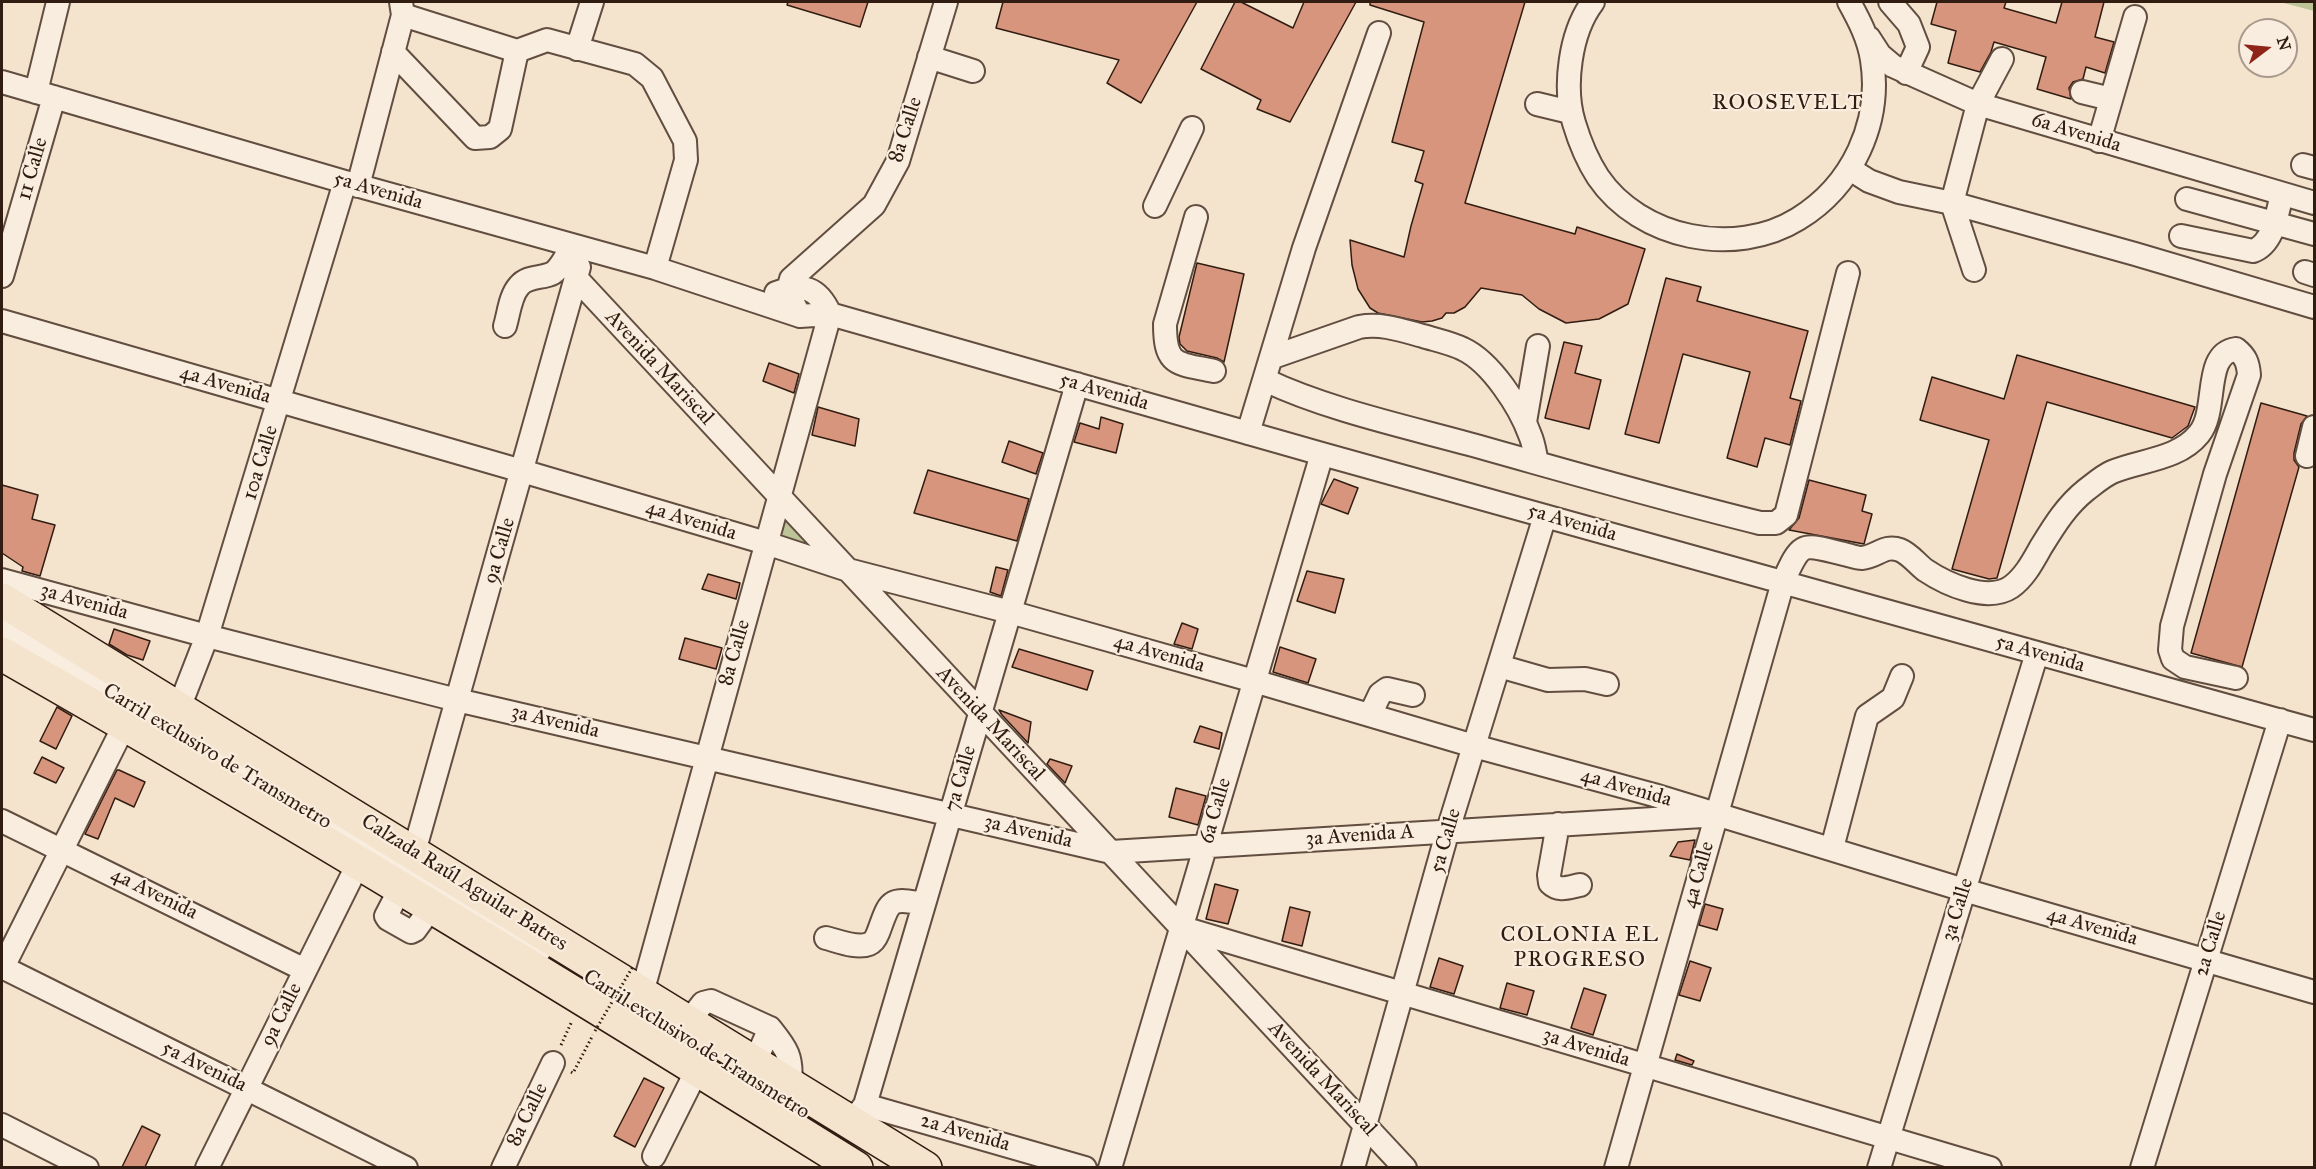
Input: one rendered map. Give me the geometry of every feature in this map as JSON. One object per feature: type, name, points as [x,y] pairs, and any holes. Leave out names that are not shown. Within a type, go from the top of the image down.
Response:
[{"type":"highway","name":"Calzada Raúl Aguilar Batres","points":[[2,600],[414,852],[637,980],[689,1021],[790,1084],[858,1114],[925,1167]]},
{"type":"highway","name":"Calzada Raúl Aguilar Batres","points":[[2,654],[400,889],[697,1070],[823,1158],[856,1167]]},
{"type":"street","name":"11 Calle","points":[[2,276],[45,94],[58,2]]},
{"type":"street","points":[[578,49],[592,2]]},
{"type":"street","name":"8a Calle","points":[[789,288],[794,274],[836,241],[874,205],[887,185],[898,161],[946,2]]},
{"type":"street","points":[[1593,2],[1575,39],[1568,75],[1570,112],[1581,147],[1599,179],[1625,205],[1656,225],[1690,236],[1727,240],[1763,234],[1797,220],[1826,198],[1850,169],[1867,135],[1874,98],[1872,60],[1861,24],[1849,2]]},
{"type":"street","points":[[1897,4],[1909,24],[1918,47],[1906,73]]},
{"type":"street","points":[[402,8],[517,51],[547,40],[635,64],[652,78],[685,141],[686,159],[656,268]]},
{"type":"street","name":"10a Calle","points":[[179,708],[207,636],[280,401],[352,184],[393,52],[402,8]]},
{"type":"street","points":[[2099,141],[2135,17]]},
{"type":"street","name":"6a Avenida","points":[[1861,24],[1880,55],[1906,73],[1978,104],[2314,203]]},
{"type":"street","points":[[1248,433],[1273,357],[1304,248],[1379,33]]},
{"type":"street","points":[[393,52],[475,138],[490,137],[500,129],[517,51]]},
{"type":"street","points":[[929,57],[973,71]]},
{"type":"street","points":[[1974,270],[1952,203],[1978,104],[2002,59]]},
{"type":"street","name":"5a Avenida","points":[[2,82],[352,184],[656,268],[800,316],[825,305]]},
{"type":"street","points":[[2082,92],[2111,99]]},
{"type":"street","points":[[1537,104],[1570,112]]},
{"type":"street","points":[[1155,206],[1192,128]]},
{"type":"street","points":[[1850,169],[1869,181],[1899,192],[1952,203],[2314,307]]},
{"type":"street","points":[[2181,236],[2253,251],[2262,247],[2269,237],[2282,194]]},
{"type":"street","points":[[2187,199],[2314,234]]},
{"type":"street","points":[[1196,217],[1165,324],[1166,350],[1171,358],[1180,363],[1214,371]]},
{"type":"street","name":"8a Calle","points":[[637,980],[706,757],[779,496],[825,305],[820,270],[836,241]]},
{"type":"street","points":[[505,326],[512,298],[519,286],[526,280],[557,271],[577,247]]},
{"type":"street","name":"9a Calle","points":[[414,852],[577,279],[577,247]]},
{"type":"street","points":[[1265,380],[1285,390],[1380,419],[1654,496],[1760,523],[1776,523],[1786,515],[1848,273]]},
{"type":"street","name":"Avenida Mariscal","points":[[577,279],[1405,1167]]},
{"type":"street","name":"5a Avenida","points":[[789,288],[803,287],[825,305],[1077,384],[2314,730]]},
{"type":"street","points":[[755,301],[789,288],[800,316]]},
{"type":"street","name":"4a Avenida","points":[[2,321],[522,471],[766,543],[848,570],[1010,612],[1254,681],[1474,747],[1654,795],[1964,890],[2314,992]]},
{"type":"street","points":[[1273,357],[1359,327],[1374,324],[1389,326],[1463,349],[1485,364],[1525,422],[1537,463]]},
{"type":"street","points":[[1525,422],[1538,346]]},
{"type":"street","name":"4a Calle","points":[[1616,1167],[1783,582],[1798,552],[1807,546],[1818,546],[1861,558],[1889,547],[1902,551],[1944,581],[1967,590],[1988,593],[2010,587],[2028,570],[2062,513],[2084,492],[2111,472],[2155,460],[2183,447],[2199,434],[2209,414],[2214,373],[2220,355],[2228,350],[2236,349],[2248,363],[2249,375],[2215,474],[2175,615],[2170,651],[2173,659],[2185,667],[2236,678]]},
{"type":"street","name":"7a Calle","points":[[858,1114],[951,814],[1077,384]]},
{"type":"street","points":[[2307,456],[2314,427]]},
{"type":"street","name":"6a Calle","points":[[1110,1167],[1322,454]]},
{"type":"street","name":"5a Calle","points":[[1353,1167],[1404,993],[1448,830],[1545,516]]},
{"type":"street","name":"3a Avenida","points":[[2,580],[207,636],[457,700],[1111,852]]},
{"type":"street","name":"Carril exclusivo de Transmetro","points":[[2,628],[629,1003],[895,1167]]},
{"type":"street","name":"3a Calle","points":[[1879,1167],[2037,653]]},
{"type":"street","points":[[1499,666],[1548,680],[1585,679],[1607,684]]},
{"type":"street","points":[[1832,848],[1867,716],[1893,698],[1902,676]]},
{"type":"street","points":[[1370,715],[1380,694],[1387,689],[1413,694]]},
{"type":"street","name":"2a Calle","points":[[2142,1167],[2280,720]]},
{"type":"street","points":[[2,968],[124,724]]},
{"type":"street","name":"3a Avenida A","points":[[1111,852],[1716,815]]},
{"type":"street","name":"4a Avenida","points":[[2,821],[305,970]]},
{"type":"street","points":[[1558,824],[1549,875],[1550,883],[1557,888],[1564,889],[1580,885]]},
{"type":"street","name":"9a Calle","points":[[207,1167],[358,864]]},
{"type":"street","points":[[826,938],[859,945],[868,944],[876,939],[888,906],[893,902],[908,901],[924,904]]},
{"type":"street","name":"3a Avenida","points":[[1181,928],[1990,1167]]},
{"type":"street","name":"5a Avenida","points":[[2,968],[406,1167]]},
{"type":"street","points":[[689,1021],[703,1003],[711,1001],[770,1028],[787,1050],[792,1070],[790,1084]]},
{"type":"street","points":[[755,1062],[770,1028]]},
{"type":"street","name":"8a Calle","points":[[503,1167],[563,1068]]},
{"type":"street","points":[[654,1156],[697,1070]]},
{"type":"street","name":"2a Avenida","points":[[858,1114],[1085,1167]]},
{"type":"street","points":[[2,1125],[87,1167]]},
{"type":"path","points":[[563,1068],[637,980]]},
{"type":"path","points":[[563,1068],[582,1000]]},
{"type":"green space","points":[[2280,2],[2314,2],[2314,11]]},
{"type":"green space","points":[[785,500],[833,553],[771,540]]},
{"type":"building","points":[[788,2],[868,2],[860,27],[787,5]]},
{"type":"building","points":[[1003,2],[1197,2],[1141,103],[1107,83],[1119,60],[996,28]]},
{"type":"building","points":[[1235,2],[1241,2],[1293,28],[1304,2],[1356,2],[1290,122],[1257,109],[1261,100],[1201,69]]},
{"type":"building","points":[[1370,2],[1525,2],[1465,203],[1575,234],[1577,227],[1645,249],[1628,304],[1599,319],[1566,323],[1539,309],[1522,295],[1481,288],[1465,307],[1454,313],[1446,313],[1442,318],[1432,321],[1422,322],[1378,313],[1370,308],[1358,289],[1352,265],[1350,240],[1404,257],[1423,184],[1415,181],[1424,151],[1392,142],[1424,22],[1370,5]]},
{"type":"building","points":[[1937,2],[2006,2],[2004,8],[2056,23],[2062,2],[2104,2],[2095,37],[2114,42],[2105,73],[2086,67],[2083,79],[2073,82],[2069,88],[2071,99],[2037,89],[2046,57],[1994,42],[1980,72],[1948,63],[1956,31],[1931,24]]},
{"type":"building","points":[[1197,263],[1244,274],[1224,362],[1217,358],[1187,351],[1180,344],[1179,337]]},
{"type":"building","points":[[1666,278],[1701,287],[1697,301],[1808,331],[1790,398],[1801,401],[1790,445],[1765,438],[1757,467],[1727,458],[1750,372],[1683,354],[1659,443],[1625,434]]},
{"type":"building","points":[[1564,342],[1582,346],[1575,373],[1601,380],[1589,429],[1545,418]]},
{"type":"building","points":[[2017,355],[2195,407],[2188,426],[2172,438],[2047,402],[1997,578],[1989,579],[1952,569],[1989,440],[1920,420],[1932,377],[2004,399]]},
{"type":"building","points":[[769,363],[799,374],[794,393],[763,381]]},
{"type":"building","points":[[2261,403],[2307,416],[2301,424],[2294,453],[2294,460],[2299,467],[2242,667],[2191,653]]},
{"type":"building","points":[[818,407],[859,419],[855,446],[812,435]]},
{"type":"building","points":[[1101,417],[1123,424],[1116,453],[1074,442],[1080,423],[1099,429]]},
{"type":"building","points":[[1009,441],[1043,453],[1036,474],[1002,462]]},
{"type":"building","points":[[928,470],[1029,499],[1017,541],[914,513]]},
{"type":"building","points":[[1334,479],[1358,488],[1348,514],[1321,504]]},
{"type":"building","points":[[1809,480],[1866,495],[1862,511],[1872,514],[1864,544],[1789,530],[1799,518]]},
{"type":"building","points":[[2,485],[38,495],[32,519],[55,525],[40,576],[22,571],[23,567],[2,553]]},
{"type":"building","points":[[996,567],[1008,570],[1001,596],[990,592]]},
{"type":"building","points":[[1307,571],[1344,579],[1335,613],[1297,601]]},
{"type":"building","points":[[708,574],[740,583],[736,599],[702,589]]},
{"type":"building","points":[[1182,623],[1198,629],[1192,649],[1174,644]]},
{"type":"building","points":[[114,629],[150,641],[143,660],[127,655],[109,644]]},
{"type":"building","points":[[685,638],[722,648],[716,669],[679,659]]},
{"type":"building","points":[[1280,647],[1316,659],[1308,683],[1273,672]]},
{"type":"building","points":[[1019,649],[1093,671],[1087,690],[1012,667]]},
{"type":"building","points":[[57,707],[72,716],[56,749],[40,741]]},
{"type":"building","points":[[999,710],[1031,722],[1028,743],[1002,715]]},
{"type":"building","points":[[1200,726],[1222,733],[1219,749],[1194,742]]},
{"type":"building","points":[[42,757],[64,768],[56,783],[34,773]]},
{"type":"building","points":[[1050,759],[1072,766],[1065,783],[1047,764]]},
{"type":"building","points":[[117,770],[145,782],[134,807],[115,798],[98,839],[85,834]]},
{"type":"building","points":[[1176,788],[1206,796],[1198,825],[1169,817]]},
{"type":"building","points":[[1695,840],[1690,860],[1670,856],[1678,842]]},
{"type":"building","points":[[1215,884],[1238,890],[1228,924],[1206,919]]},
{"type":"building","points":[[1705,904],[1723,909],[1717,930],[1699,925]]},
{"type":"building","points":[[1290,907],[1310,912],[1302,946],[1282,941]]},
{"type":"building","points":[[1439,958],[1463,966],[1454,994],[1430,987]]},
{"type":"building","points":[[1690,961],[1711,968],[1700,1001],[1679,995]]},
{"type":"building","points":[[1507,983],[1534,991],[1527,1015],[1500,1008]]},
{"type":"building","points":[[1584,988],[1606,995],[1593,1035],[1571,1028]]},
{"type":"building","points":[[1677,1054],[1694,1061],[1692,1065],[1675,1060]]},
{"type":"building","points":[[644,1078],[664,1088],[635,1147],[614,1136]]},
{"type":"building","points":[[142,1126],[160,1135],[145,1167],[122,1167]]},
{"type":"district","name":"ROOSEVELT","points":[[1788,104]]},
{"type":"district","name":"COLONIA EL PROGRESO","points":[[1580,948]]}]
